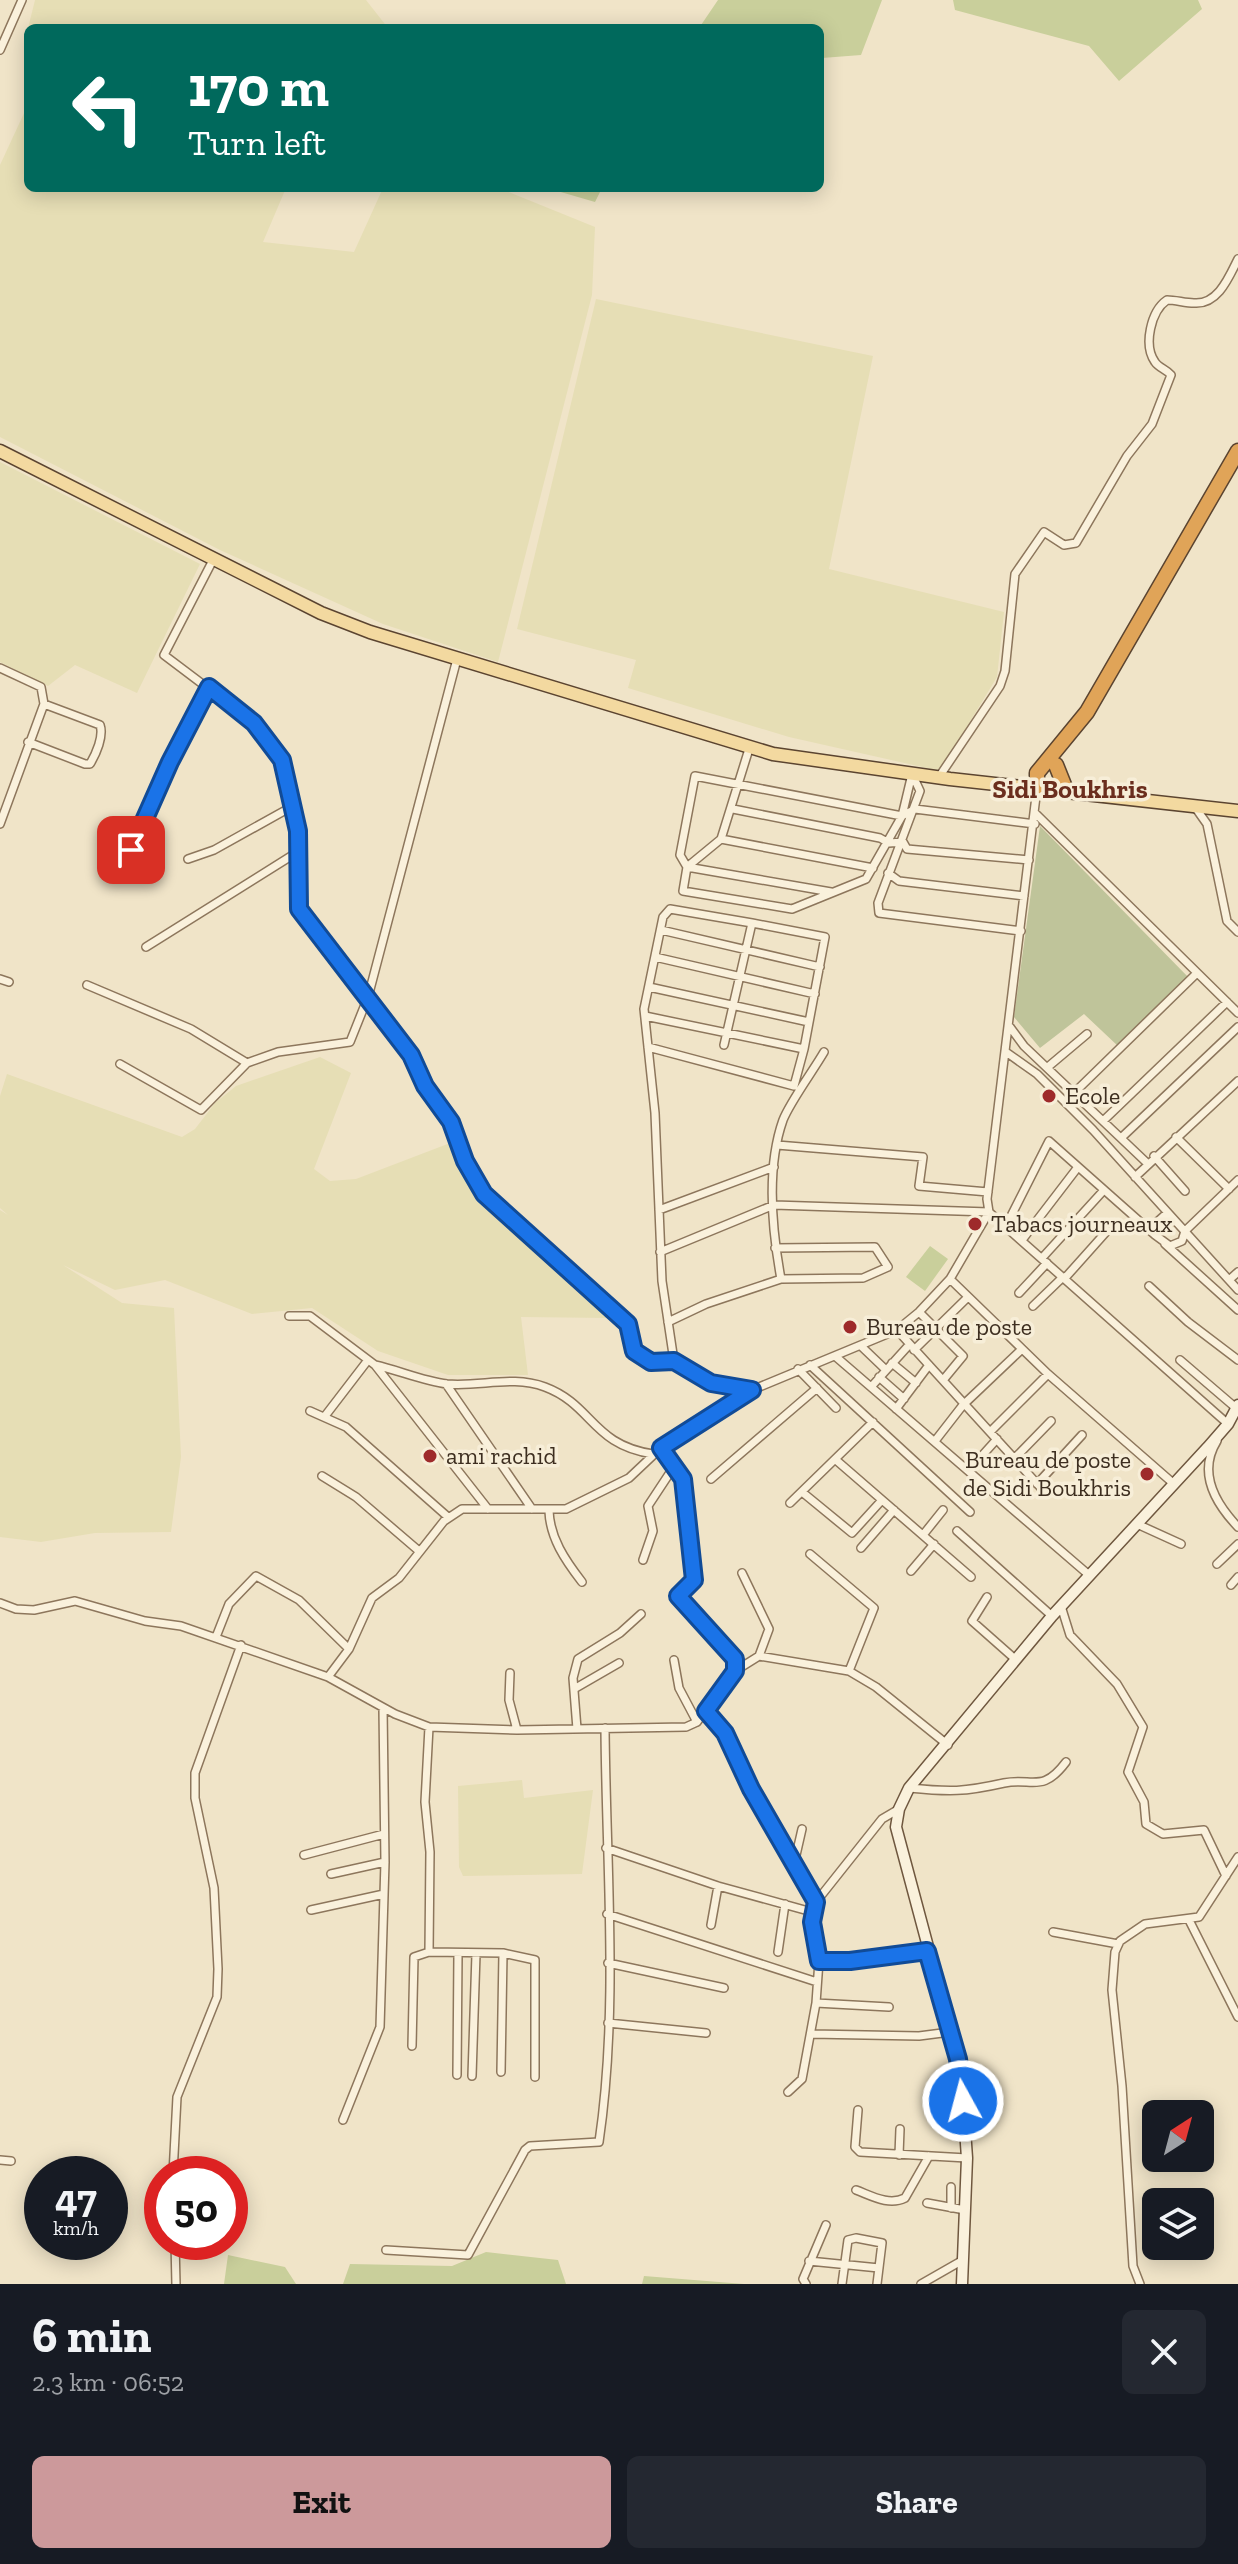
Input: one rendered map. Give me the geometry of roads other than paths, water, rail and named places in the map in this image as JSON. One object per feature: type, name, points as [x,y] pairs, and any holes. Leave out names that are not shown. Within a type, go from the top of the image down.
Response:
[{"type":"highway","points":[[1037,788],[1037,773],[1087,712],[1238,451]]},
{"type":"highway","points":[[1037,788],[1095,714],[1238,467]]},
{"type":"highway","points":[[1056,765],[1066,790]]},
{"type":"main road","points":[[0,451],[321,613],[457,659],[749,749],[912,774],[1235,811]]},
{"type":"main road","points":[[962,2284],[967,2158],[958,2059],[896,1827],[899,1809],[909,1788],[948,1745],[1015,1659],[1228,1424],[1236,1411]]},
{"type":"street","points":[[0,50],[22,0]]},
{"type":"street","points":[[939,777],[1000,686],[1008,655],[1015,574],[1019,564],[1044,532],[1064,545],[1076,543],[1123,463],[1161,408],[1171,375],[1155,362],[1151,350],[1150,335],[1157,312],[1167,300],[1195,304],[1209,301],[1219,292],[1238,259]]},
{"type":"street","points":[[213,560],[164,655],[254,723],[282,760],[293,806],[299,909],[411,1055],[425,1086],[451,1122],[465,1161],[484,1194],[628,1324],[634,1351],[651,1362],[674,1361],[711,1383],[752,1390]]},
{"type":"street","points":[[120,1064],[201,1110],[247,1063],[278,1052],[350,1042],[368,997],[457,659]]},
{"type":"street","points":[[0,668],[41,687],[44,704],[0,824]]},
{"type":"street","points":[[131,850],[170,762],[209,687]]},
{"type":"street","points":[[28,742],[85,764],[90,764],[95,756],[100,725],[44,704]]},
{"type":"street","points":[[687,867],[721,839],[733,809],[749,749]]},
{"type":"street","points":[[912,774],[920,791],[903,842],[888,873],[878,903],[879,913],[1021,931]]},
{"type":"street","points":[[683,891],[792,909],[866,879],[902,816],[912,774]]},
{"type":"street","points":[[678,910],[687,867],[680,855],[695,776],[902,816],[915,809],[1035,824]]},
{"type":"street","points":[[328,1677],[349,1649],[372,1598],[399,1578],[448,1517],[462,1509],[566,1509],[629,1478],[661,1448],[752,1390],[897,1330],[950,1279],[989,1212],[988,1192],[1037,788]]},
{"type":"street","points":[[188,859],[214,850],[293,806]]},
{"type":"street","points":[[1195,807],[1207,824],[1227,921],[1238,932]]},
{"type":"street","points":[[733,809],[880,838],[889,843],[903,842]]},
{"type":"street","points":[[1033,812],[1238,1013]]},
{"type":"street","points":[[721,839],[873,868]]},
{"type":"street","points":[[903,842],[907,849],[1029,860]]},
{"type":"street","points":[[146,947],[296,853]]},
{"type":"street","points":[[687,867],[833,893]]},
{"type":"street","points":[[888,873],[899,881],[1024,896]]},
{"type":"street","points":[[648,1047],[794,1086],[825,937],[670,909],[663,917],[645,1016],[660,1252],[674,1361]]},
{"type":"street","points":[[724,1045],[752,923]]},
{"type":"street","points":[[661,930],[820,967]]},
{"type":"street","points":[[655,957],[815,994]]},
{"type":"street","points":[[1075,1092],[1197,973]]},
{"type":"street","points":[[0,979],[9,982]]},
{"type":"street","points":[[87,985],[191,1029],[247,1063]]},
{"type":"street","points":[[649,987],[809,1022]]},
{"type":"street","points":[[1103,1121],[1227,1002]]},
{"type":"street","points":[[645,1016],[804,1049]]},
{"type":"street","points":[[1009,1026],[1024,1046],[1049,1066],[1147,1163]]},
{"type":"street","points":[[1121,1138],[1238,1027]]},
{"type":"street","points":[[1049,1066],[1087,1034]]},
{"type":"street","points":[[781,1279],[775,1248],[774,1167],[777,1145],[784,1117],[824,1052]]},
{"type":"street","points":[[1006,1052],[1037,1074],[1238,1290]]},
{"type":"street","points":[[1135,1177],[1154,1156],[1238,1081]]},
{"type":"street","points":[[1229,1090],[1238,1099]]},
{"type":"street","points":[[1176,1137],[1229,1189]]},
{"type":"street","points":[[1006,1226],[1049,1141],[1238,1310]]},
{"type":"street","points":[[777,1145],[923,1157],[919,1186],[988,1192]]},
{"type":"street","points":[[1154,1156],[1185,1191]]},
{"type":"street","points":[[659,1210],[774,1167]]},
{"type":"street","points":[[1022,1240],[1078,1167]]},
{"type":"street","points":[[1155,1235],[1170,1246],[1182,1241],[1185,1231],[1238,1180]]},
{"type":"street","points":[[1019,1293],[1104,1190]]},
{"type":"street","points":[[660,1252],[774,1205],[989,1212],[1228,1424],[1208,1464],[1218,1507],[1238,1527]]},
{"type":"street","points":[[1155,1235],[1156,1223],[1166,1214]]},
{"type":"street","points":[[1033,1306],[1107,1231]]},
{"type":"street","points":[[668,1322],[706,1304],[781,1279],[863,1278],[888,1267],[875,1247],[775,1248]]},
{"type":"street","points":[[1229,1280],[1238,1272]]},
{"type":"street","points":[[950,1279],[1048,1374],[1174,1484]]},
{"type":"street","points":[[1149,1286],[1238,1360]]},
{"type":"street","points":[[871,1387],[889,1366],[936,1329],[967,1298]]},
{"type":"street","points":[[919,1312],[963,1356],[944,1379]]},
{"type":"street","points":[[289,1316],[310,1316],[372,1362],[488,1509]]},
{"type":"street","points":[[897,1330],[1039,1486],[1082,1435]]},
{"type":"street","points":[[862,1347],[916,1383]]},
{"type":"street","points":[[935,1441],[963,1405],[1022,1349]]},
{"type":"street","points":[[835,1356],[970,1469],[1089,1575]]},
{"type":"street","points":[[1180,1360],[1236,1411]]},
{"type":"street","points":[[372,1362],[446,1384],[514,1380],[543,1386],[565,1396],[609,1440],[633,1451],[653,1454]]},
{"type":"street","points":[[325,1416],[372,1362]]},
{"type":"street","points":[[810,1365],[970,1512]]},
{"type":"street","points":[[896,1409],[929,1365]]},
{"type":"street","points":[[798,1369],[836,1408]]},
{"type":"street","points":[[990,1432],[1048,1374]]},
{"type":"street","points":[[879,1377],[904,1399]]},
{"type":"street","points":[[446,1384],[532,1509]]},
{"type":"street","points":[[711,1479],[817,1388]]},
{"type":"street","points":[[310,1411],[346,1427],[385,1458],[448,1517]]},
{"type":"street","points":[[1013,1460],[1051,1421]]},
{"type":"street","points":[[790,1503],[873,1422]]},
{"type":"street","points":[[970,1469],[997,1439]]},
{"type":"street","points":[[661,1448],[675,1465],[685,1490],[694,1580],[678,1596],[735,1659],[735,1671]]},
{"type":"street","points":[[836,1460],[971,1577]]},
{"type":"street","points":[[643,1560],[653,1531],[648,1506],[675,1465]]},
{"type":"street","points":[[322,1476],[356,1497],[419,1551]]},
{"type":"street","points":[[802,1492],[852,1533],[882,1500]]},
{"type":"street","points":[[861,1548],[894,1510]]},
{"type":"street","points":[[923,1535],[943,1510]]},
{"type":"street","points":[[549,1511],[549,1526],[556,1542],[582,1582]]},
{"type":"street","points":[[1137,1524],[1181,1544]]},
{"type":"street","points":[[957,1531],[1052,1616]]},
{"type":"street","points":[[911,1571],[934,1544]]},
{"type":"street","points":[[1217,1564],[1238,1544]]},
{"type":"street","points":[[810,1554],[874,1608],[849,1671]]},
{"type":"street","points":[[0,1603],[16,1609],[34,1610],[75,1601],[216,1637],[328,1677],[383,1708],[429,1727],[664,1730],[697,1722],[735,1671],[759,1656],[769,1629],[742,1573]]},
{"type":"street","points":[[216,1637],[229,1604],[256,1576],[299,1600],[349,1649]]},
{"type":"street","points":[[1231,1585],[1238,1577]]},
{"type":"street","points":[[987,1597],[972,1621],[1015,1659]]},
{"type":"street","points":[[1061,1606],[1070,1635],[1117,1684],[1143,1727],[1128,1772],[1144,1802],[1146,1824],[1163,1834],[1204,1830],[1226,1876]]},
{"type":"street","points":[[577,1729],[574,1689],[578,1659],[620,1633],[641,1614]]},
{"type":"street","points":[[174,2156],[177,2097],[217,1997],[214,1888],[195,1798],[195,1773],[241,1645]]},
{"type":"street","points":[[759,1656],[849,1671],[876,1687],[948,1745]]},
{"type":"street","points":[[674,1660],[679,1688],[697,1722]]},
{"type":"street","points":[[574,1689],[619,1663]]},
{"type":"street","points":[[510,1673],[509,1700],[517,1730]]},
{"type":"street","points":[[343,2120],[380,2027],[385,1862],[383,1708]]},
{"type":"street","points":[[706,1711],[725,1733],[751,1789],[816,1902]]},
{"type":"street","points":[[429,1727],[425,1802],[431,1865],[429,1952]]},
{"type":"street","points":[[386,2250],[468,2255],[525,2150],[530,2146],[599,2142],[608,2023],[605,1728]]},
{"type":"street","points":[[909,1788],[975,1792],[1008,1782],[1037,1783],[1049,1779],[1066,1762]]},
{"type":"street","points":[[788,2092],[802,2079],[816,2003],[819,1961],[812,1912],[816,1902],[882,1819],[899,1809]]},
{"type":"street","points":[[794,1864],[802,1829]]},
{"type":"street","points":[[304,1855],[384,1834]]},
{"type":"street","points":[[606,1848],[718,1886],[812,1912]]},
{"type":"street","points":[[1140,2284],[1133,2266],[1122,2086],[1112,1990],[1118,1944],[1145,1924],[1199,1917],[1238,1857]]},
{"type":"street","points":[[331,1874],[385,1862]]},
{"type":"street","points":[[711,1925],[718,1886]]},
{"type":"street","points":[[311,1910],[384,1894]]},
{"type":"street","points":[[778,1952],[785,1904]]},
{"type":"street","points":[[607,1914],[817,1982]]},
{"type":"street","points":[[1189,1920],[1238,2017]]},
{"type":"street","points":[[1053,1932],[1118,1944]]},
{"type":"street","points":[[819,1961],[850,1961],[927,1951]]},
{"type":"street","points":[[412,2046],[414,1957],[429,1952],[503,1953],[535,1960],[535,2077]]},
{"type":"street","points":[[501,2072],[503,1953]]},
{"type":"street","points":[[457,2075],[458,1954]]},
{"type":"street","points":[[472,2076],[476,1954]]},
{"type":"street","points":[[608,1963],[724,1988]]},
{"type":"street","points":[[816,2003],[889,2007]]},
{"type":"street","points":[[608,2023],[706,2033]]},
{"type":"street","points":[[811,2034],[919,2036],[950,2032]]},
{"type":"street","points":[[858,2110],[857,2151],[967,2158]]},
{"type":"street","points":[[899,2155],[900,2129]]},
{"type":"street","points":[[856,2190],[886,2201],[899,2201],[905,2198],[929,2156]]},
{"type":"street","points":[[0,2160],[11,2161]]},
{"type":"street","points":[[951,2187],[951,2208]]},
{"type":"street","points":[[927,2203],[965,2210]]},
{"type":"street","points":[[806,2284],[803,2279],[809,2261],[826,2225]]},
{"type":"street","points":[[842,2284],[848,2240],[856,2238],[882,2243],[877,2284]]},
{"type":"street","points":[[921,2284],[965,2259]]},
{"type":"street","points":[[175,2260],[176,2284]]},
{"type":"street","points":[[809,2261],[879,2268]]},
{"type":"place","name":"Ecole","points":[[1049,1096]]},
{"type":"place","name":"Tabacs journeaux","points":[[975,1224]]},
{"type":"place","name":"Bureau de poste","points":[[850,1327]]},
{"type":"place","name":"ami rachid","points":[[430,1456]]},
{"type":"place","name":"Bureau de poste de Sidi Boukhris","points":[[1147,1474]]},
{"type":"district","name":"Sidi Boukhris","points":[[1070,789]]}]
